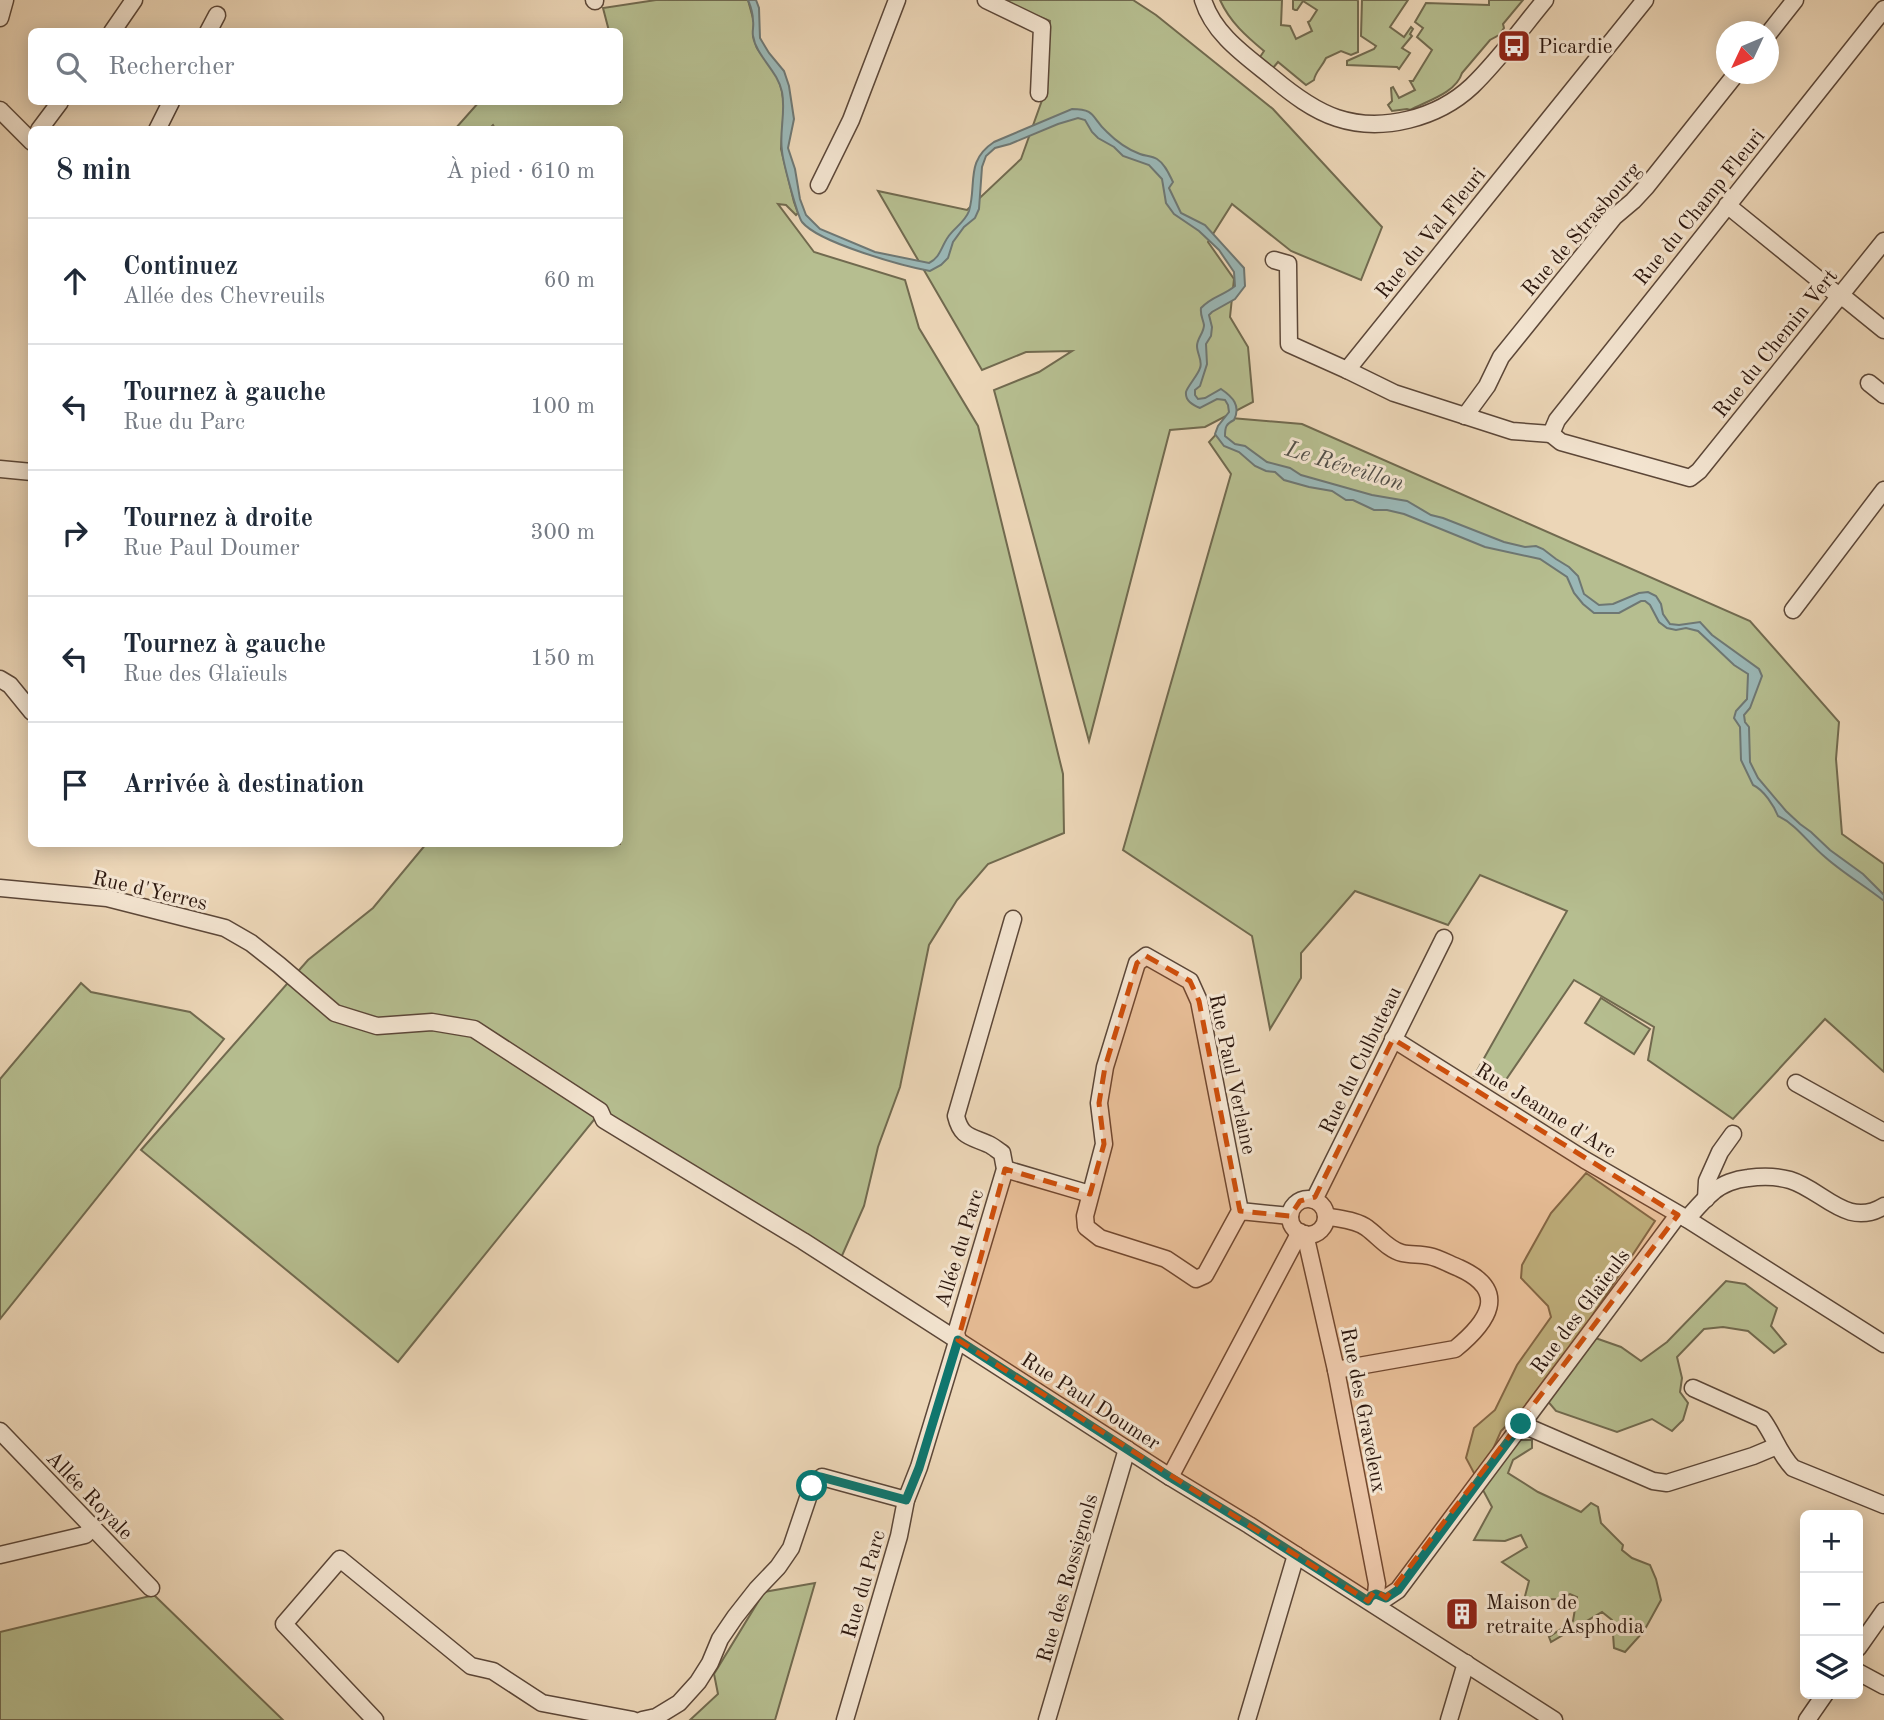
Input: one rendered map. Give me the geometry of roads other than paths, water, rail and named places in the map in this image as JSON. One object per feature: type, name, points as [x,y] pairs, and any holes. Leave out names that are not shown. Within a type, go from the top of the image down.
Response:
[{"type":"street","points":[[0,18],[5,0]]},
{"type":"street","points":[[115,28],[134,0]]},
{"type":"street","points":[[819,185],[851,120],[897,0]]},
{"type":"street","points":[[986,0],[1042,27],[1039,93]]},
{"type":"street","points":[[1203,0],[1206,10],[1225,39],[1293,94],[1336,118],[1385,123],[1429,114],[1470,88],[1545,0]]},
{"type":"street","name":"Rue du Val Fleuri","points":[[1348,370],[1645,0]]},
{"type":"street","points":[[1778,21],[1795,0]]},
{"type":"street","name":"Rue du Champ Fleuri","points":[[1551,434],[1557,419],[1884,9]]},
{"type":"street","points":[[210,28],[217,15]]},
{"type":"street","name":"Rue de Strasbourg","points":[[1465,415],[1487,386],[1500,357],[1614,217],[1646,187],[1728,84]]},
{"type":"street","points":[[42,126],[58,105]]},
{"type":"street","points":[[159,126],[170,105]]},
{"type":"street","points":[[0,110],[28,134]]},
{"type":"street","points":[[1727,205],[1884,330]]},
{"type":"street","name":"Rue du Chemin Vert","points":[[1551,434],[1561,442],[1690,478],[1699,471],[1884,241]]},
{"type":"street","points":[[1274,260],[1288,264],[1289,344],[1395,393],[1513,431],[1551,434]]},
{"type":"street","points":[[1869,383],[1884,395]]},
{"type":"street","points":[[0,469],[28,472]]},
{"type":"street","points":[[1793,610],[1884,490]]},
{"type":"street","points":[[0,679],[10,685],[28,707]]},
{"type":"street","name":"Rue d'Yerres","points":[[0,888],[107,898],[225,928],[251,943],[335,1013],[377,1026],[432,1023],[474,1029],[600,1111],[604,1120]]},
{"type":"street","points":[[1013,919],[956,1116],[959,1128],[971,1138],[990,1144],[1002,1153],[1005,1169],[1090,1194]]},
{"type":"street","name":"Rue du Culbuteau","points":[[1314,1200],[1444,938]]},
{"type":"street","name":"Rue Paul Verlaine","points":[[1146,956],[1190,981],[1199,1001],[1240,1212],[1205,1275],[1196,1279],[1166,1259],[1100,1238],[1086,1227],[1084,1216],[1104,1144],[1100,1103],[1105,1067],[1137,963],[1146,956]]},
{"type":"street","name":"Rue Jeanne d'Arc","points":[[1393,1039],[1884,1344]]},
{"type":"street","points":[[1796,1083],[1884,1132]]},
{"type":"street","name":"Rue Paul Doumer","points":[[604,1120],[803,1241],[1170,1477],[1296,1555],[1380,1602],[1466,1663],[1554,1720]]},
{"type":"street","points":[[1706,1199],[1707,1181],[1720,1152],[1733,1134]]},
{"type":"street","name":"Allée du Parc","points":[[958,1340],[956,1332],[1005,1169]]},
{"type":"street","name":"Rue des Glaïeuls","points":[[1380,1602],[1398,1590],[1521,1424],[1683,1217],[1715,1190],[1737,1179],[1766,1175],[1792,1181],[1847,1211],[1858,1214],[1884,1206]]},
{"type":"street","points":[[1308,1199],[1322,1206],[1326,1216],[1324,1226],[1318,1231],[1303,1233],[1292,1223],[1290,1216],[1294,1206],[1308,1199]]},
{"type":"street","points":[[1240,1212],[1290,1216]]},
{"type":"street","points":[[1326,1216],[1365,1226],[1400,1253],[1432,1256],[1470,1273],[1487,1289],[1490,1303],[1485,1319],[1455,1349],[1336,1370]]},
{"type":"street","points":[[1170,1477],[1303,1233]]},
{"type":"street","name":"Rue des Graveleux","points":[[1303,1233],[1336,1370],[1380,1602]]},
{"type":"street","name":"Rue du Parc","points":[[845,1720],[899,1536],[906,1500],[919,1468],[958,1340]]},
{"type":"street","points":[[1693,1388],[1762,1419],[1785,1461],[1793,1468],[1884,1505]]},
{"type":"street","points":[[1521,1424],[1653,1480],[1667,1483],[1777,1446]]},
{"type":"street","name":"Allée Royale","points":[[0,1431],[151,1588]]},
{"type":"street","name":"Rue des Rossignols","points":[[1047,1720],[1127,1449]]},
{"type":"street","points":[[642,1720],[656,1717],[679,1703],[698,1682],[720,1639],[735,1617],[791,1548],[812,1486],[821,1477],[906,1500]]},
{"type":"street","points":[[0,1555],[85,1535],[92,1528]]},
{"type":"street","points":[[1247,1720],[1296,1555]]},
{"type":"street","points":[[375,1720],[284,1624],[340,1559],[471,1666],[493,1671],[542,1703],[633,1720]]},
{"type":"street","points":[[1863,1641],[1884,1611]]},
{"type":"street","points":[[1449,1720],[1466,1663]]},
{"type":"street","points":[[1863,1675],[1884,1686]]},
{"type":"street","points":[[1807,1720],[1822,1699]]},
{"type":"water","points":[[748,0],[756,0],[759,8],[760,38],[784,71],[789,86],[794,119],[788,148],[806,215],[820,229],[875,252],[929,263],[936,258],[948,237],[969,211],[975,165],[985,149],[994,142],[1072,109],[1090,113],[1123,145],[1155,158],[1162,164],[1173,182],[1169,188],[1181,213],[1205,225],[1244,268],[1245,286],[1235,299],[1209,315],[1212,327],[1206,344],[1207,364],[1200,386],[1195,390],[1198,399],[1221,389],[1235,402],[1236,415],[1226,426],[1225,436],[1267,462],[1290,468],[1301,475],[1372,495],[1407,501],[1431,515],[1504,542],[1543,549],[1578,576],[1584,594],[1599,605],[1613,604],[1648,592],[1656,596],[1670,624],[1700,622],[1712,635],[1759,669],[1762,676],[1750,708],[1744,715],[1749,727],[1750,762],[1758,778],[1800,824],[1863,874],[1884,895],[1884,901],[1832,863],[1791,824],[1778,816],[1768,799],[1753,785],[1741,760],[1740,727],[1734,718],[1736,711],[1747,699],[1748,674],[1734,665],[1698,631],[1667,628],[1659,622],[1645,601],[1619,613],[1594,613],[1574,593],[1567,577],[1540,559],[1485,547],[1404,514],[1374,510],[1353,500],[1346,500],[1332,491],[1284,480],[1275,472],[1255,466],[1239,452],[1224,446],[1215,434],[1229,412],[1225,400],[1217,399],[1200,408],[1188,400],[1186,392],[1201,365],[1197,346],[1204,328],[1201,308],[1235,286],[1234,272],[1219,250],[1199,231],[1174,214],[1166,203],[1162,179],[1149,165],[1123,156],[1098,138],[1085,120],[1078,118],[1058,124],[995,148],[986,156],[982,167],[979,209],[975,218],[953,242],[948,258],[930,271],[862,253],[811,230],[802,222],[790,188],[781,144],[782,92],[780,84],[755,43],[753,15]]},
{"type":"place","name":"Picardie","points":[[1514,46]]},
{"type":"place","name":"Maison de retraite Asphodia","points":[[1462,1614]]},
{"type":"water label","name":"Le Réveillon","points":[[1345,465]]}]
